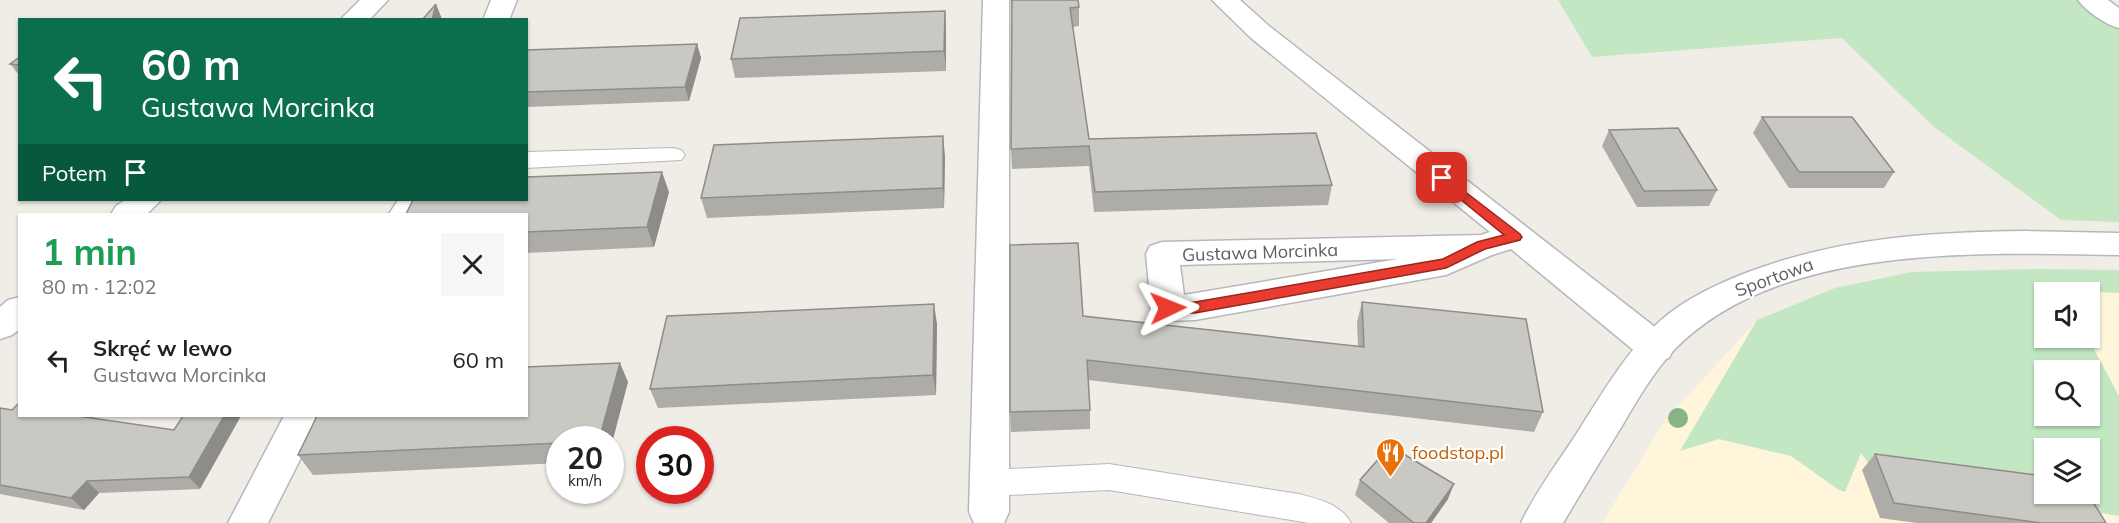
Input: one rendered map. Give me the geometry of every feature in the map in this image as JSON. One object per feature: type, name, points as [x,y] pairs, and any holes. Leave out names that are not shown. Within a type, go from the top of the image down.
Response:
[{"type":"street","points":[[355,18],[375,0]]},
{"type":"street","points":[[496,18],[504,0]]},
{"type":"street","points":[[989,497],[996,0]]},
{"type":"street","points":[[1225,0],[1260,33],[1656,348]]},
{"type":"street","points":[[2091,0],[2119,20]]},
{"type":"street","points":[[129,213],[144,201]]},
{"type":"street","name":"Gustawa Morcinka","points":[[1481,246],[1162,254],[1168,308],[1195,308],[1446,263],[1481,246],[1515,237]]},
{"type":"street","name":"Sportowa","points":[[1541,523],[1615,404],[1656,348],[1682,322],[1719,299],[1761,279],[1819,260],[1917,247],[2119,244]]},
{"type":"street","points":[[0,326],[18,311]]},
{"type":"street","points":[[248,523],[302,417]]},
{"type":"lane","points":[[528,160],[673,155]]},
{"type":"lane","points":[[989,497],[1109,477],[1299,507],[1317,512],[1335,523]]},
{"type":"shaded area","points":[[1982,286],[2034,289],[2034,348],[2100,348],[2100,292],[2119,293],[2119,523],[1602,523],[1663,423],[1757,320]]},
{"type":"green space","points":[[1558,0],[2081,0],[2119,26],[2119,222],[2061,220],[1933,126],[1842,38],[1592,57]]},
{"type":"green space","points":[[2119,270],[2119,293],[2100,292],[2100,282],[2034,282],[2034,348],[2093,348],[2100,360],[2034,360],[2034,426],[2100,426],[2100,360],[2119,396],[2119,516],[2076,509],[2073,504],[2100,504],[2100,438],[2034,438],[2034,489],[1871,467],[1861,453],[1845,492],[1791,456],[1719,439],[1680,451],[1757,320],[1835,288],[1912,272]]},
{"type":"building","points":[[1012,0],[1078,0],[1079,7],[1070,8],[1089,139],[1316,133],[1332,185],[1095,192],[1089,146],[1011,149]]},
{"type":"building","points":[[436,4],[432,18],[424,18]]},
{"type":"building","points":[[945,11],[944,51],[731,59],[740,18]]},
{"type":"building","points":[[697,44],[685,87],[528,92],[528,50]]},
{"type":"building","points":[[18,58],[18,65],[10,64]]},
{"type":"building","points":[[1762,117],[1852,117],[1894,172],[1799,172]]},
{"type":"building","points":[[1678,128],[1717,190],[1644,191],[1609,130]]},
{"type":"building","points":[[943,136],[943,188],[701,198],[714,145]]},
{"type":"building","points":[[662,172],[647,227],[528,232],[528,213],[406,213],[412,201],[528,201],[528,177]]},
{"type":"building","points":[[1078,243],[1083,316],[1364,347],[1362,302],[1526,319],[1543,412],[1087,360],[1090,410],[1010,412],[1010,245]]},
{"type":"building","points":[[934,304],[933,375],[650,389],[667,316]]},
{"type":"building","points":[[620,363],[603,426],[546,426],[546,444],[298,455],[317,417],[528,417],[528,367]]},
{"type":"building","points":[[18,404],[18,417],[85,417],[174,430],[182,417],[223,417],[189,477],[87,481],[71,498],[0,485],[0,408],[12,410]]},
{"type":"building","name":"foodstop.pl","points":[[1390,446],[1454,484],[1426,523],[1414,523],[1360,480]]},
{"type":"building","points":[[1875,454],[2034,475],[2034,504],[2094,504],[2106,523],[2042,523],[1894,503]]},
{"type":"place","name":"foodstop.pl","points":[[1391,478]]},
{"type":"route","points":[[1168,308],[1195,308],[1446,263],[1481,246],[1515,237],[1442,178]]}]
